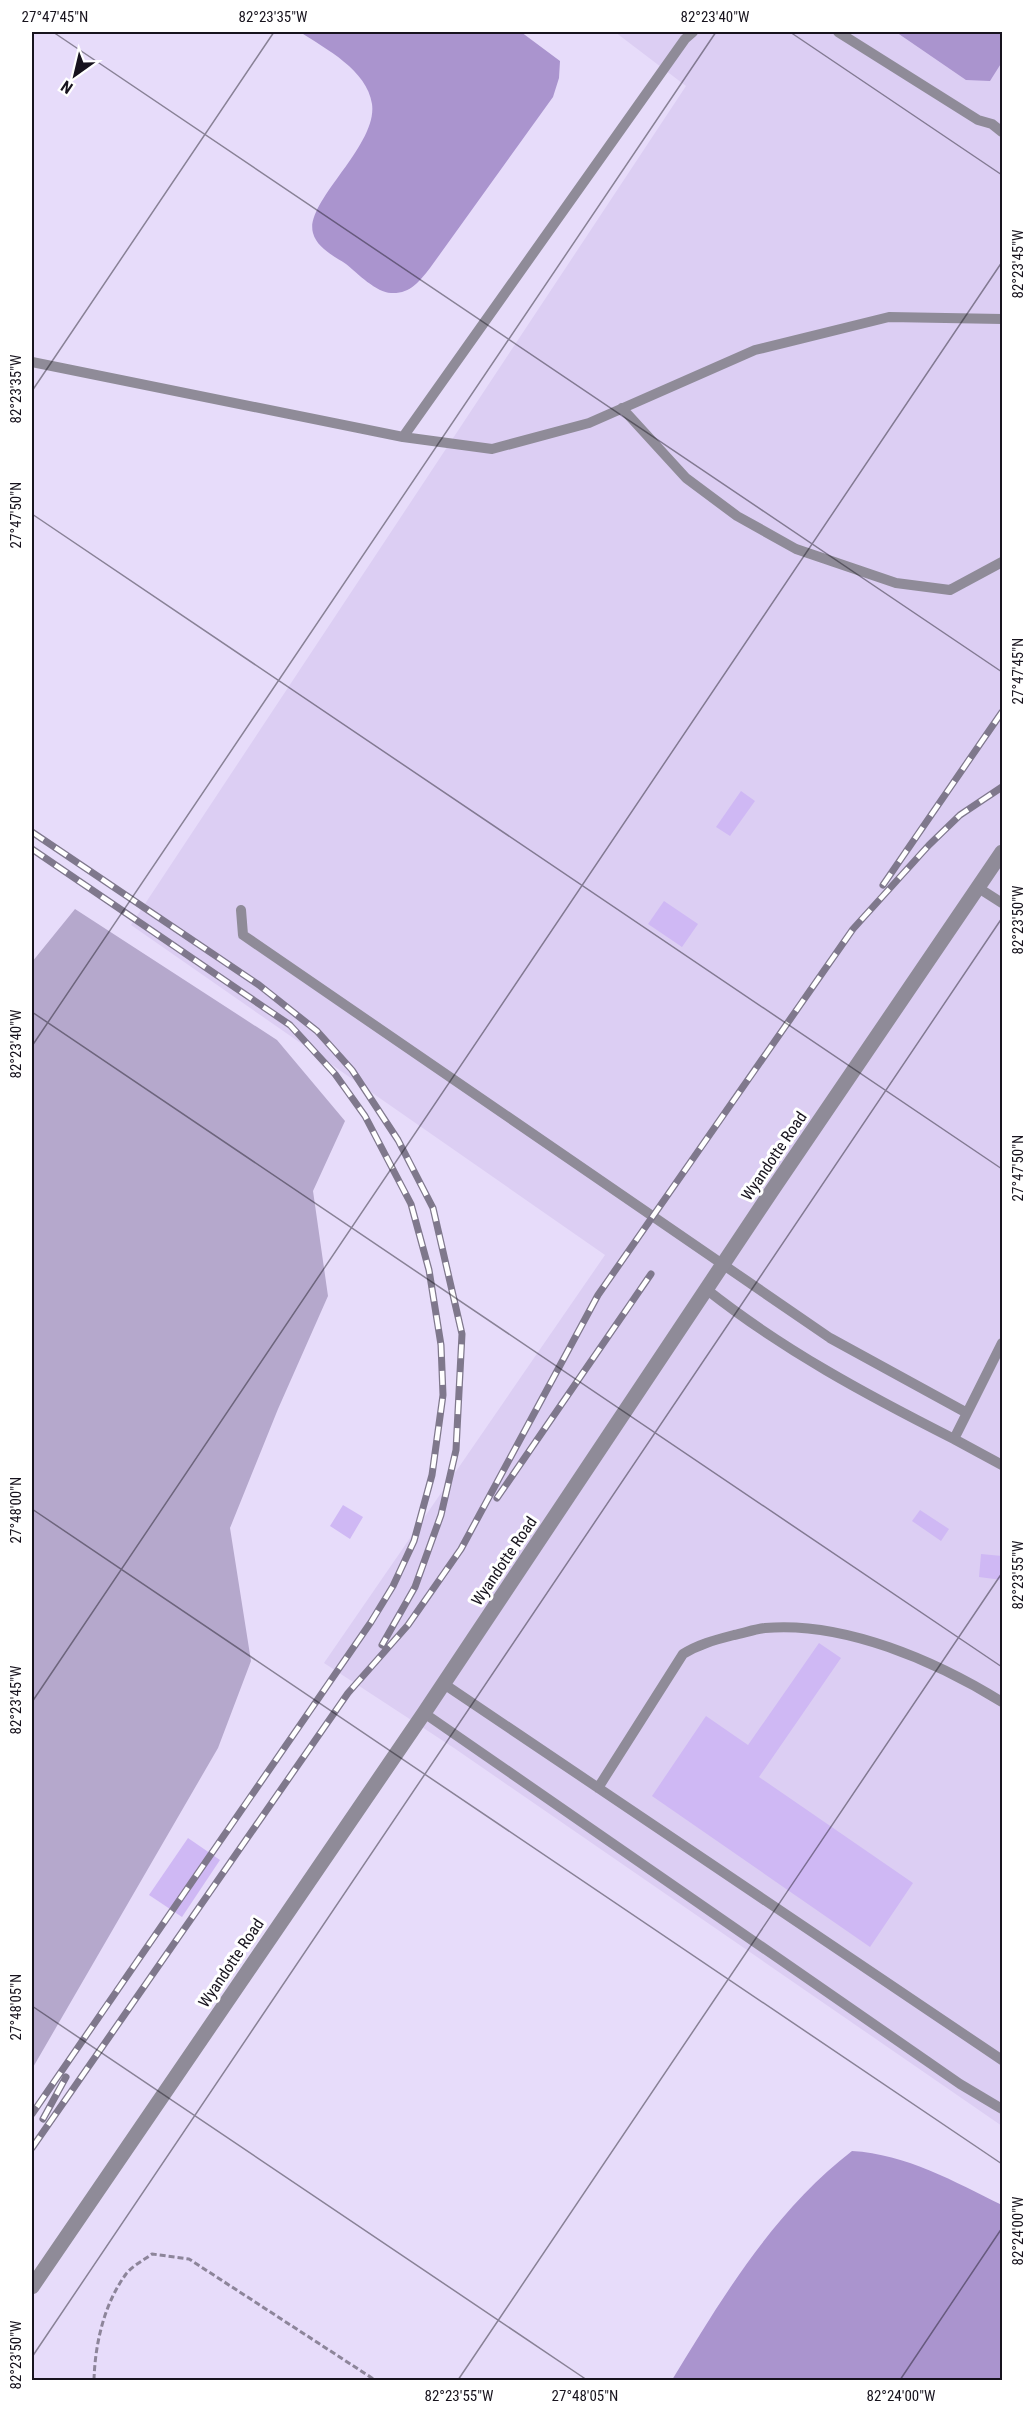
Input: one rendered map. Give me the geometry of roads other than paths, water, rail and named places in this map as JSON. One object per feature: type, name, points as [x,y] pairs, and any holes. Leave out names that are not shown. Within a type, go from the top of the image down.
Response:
[{"type":"street","name":"Wyandotte Road","points":[[32,2287],[444,1684],[706,1289],[1002,852]]},
{"type":"lane","points":[[404,437],[471,338],[684,39],[693,32]]},
{"type":"lane","points":[[838,32],[1002,132]]},
{"type":"lane","points":[[32,362],[404,437],[492,449],[589,423],[754,350],[889,316],[1002,319]]},
{"type":"lane","points":[[622,408],[686,478],[737,516],[796,549],[896,583],[950,590],[1002,562]]},
{"type":"lane","points":[[977,887],[1002,903]]},
{"type":"lane","points":[[241,910],[243,935],[724,1263],[830,1338],[967,1413]]},
{"type":"lane","points":[[706,1289],[751,1324],[850,1386],[1002,1465]]},
{"type":"lane","points":[[954,1439],[1002,1343]]},
{"type":"lane","points":[[598,1788],[683,1654],[699,1644],[764,1628],[817,1628],[854,1635],[976,1685],[1002,1702]]},
{"type":"lane","points":[[444,1684],[1002,2060]]},
{"type":"lane","points":[[424,1713],[940,2070],[1002,2109]]},
{"type":"railway","points":[[883,885],[1002,712]]},
{"type":"railway","points":[[32,2148],[348,1693],[408,1625],[461,1549],[598,1295],[853,929],[929,845],[960,815],[1002,787]]},
{"type":"railway","points":[[32,832],[259,985],[317,1031],[352,1070],[398,1140],[433,1208],[462,1334],[456,1450],[441,1515],[415,1587],[382,1645]]},
{"type":"railway","points":[[32,849],[290,1025],[335,1074],[365,1116],[411,1204],[429,1270],[441,1345],[443,1395],[432,1475],[414,1541],[393,1586],[371,1622],[32,2114]]},
{"type":"railway","points":[[497,1498],[651,1274]]},
{"type":"railway","points":[[43,2119],[66,2077]]}]
